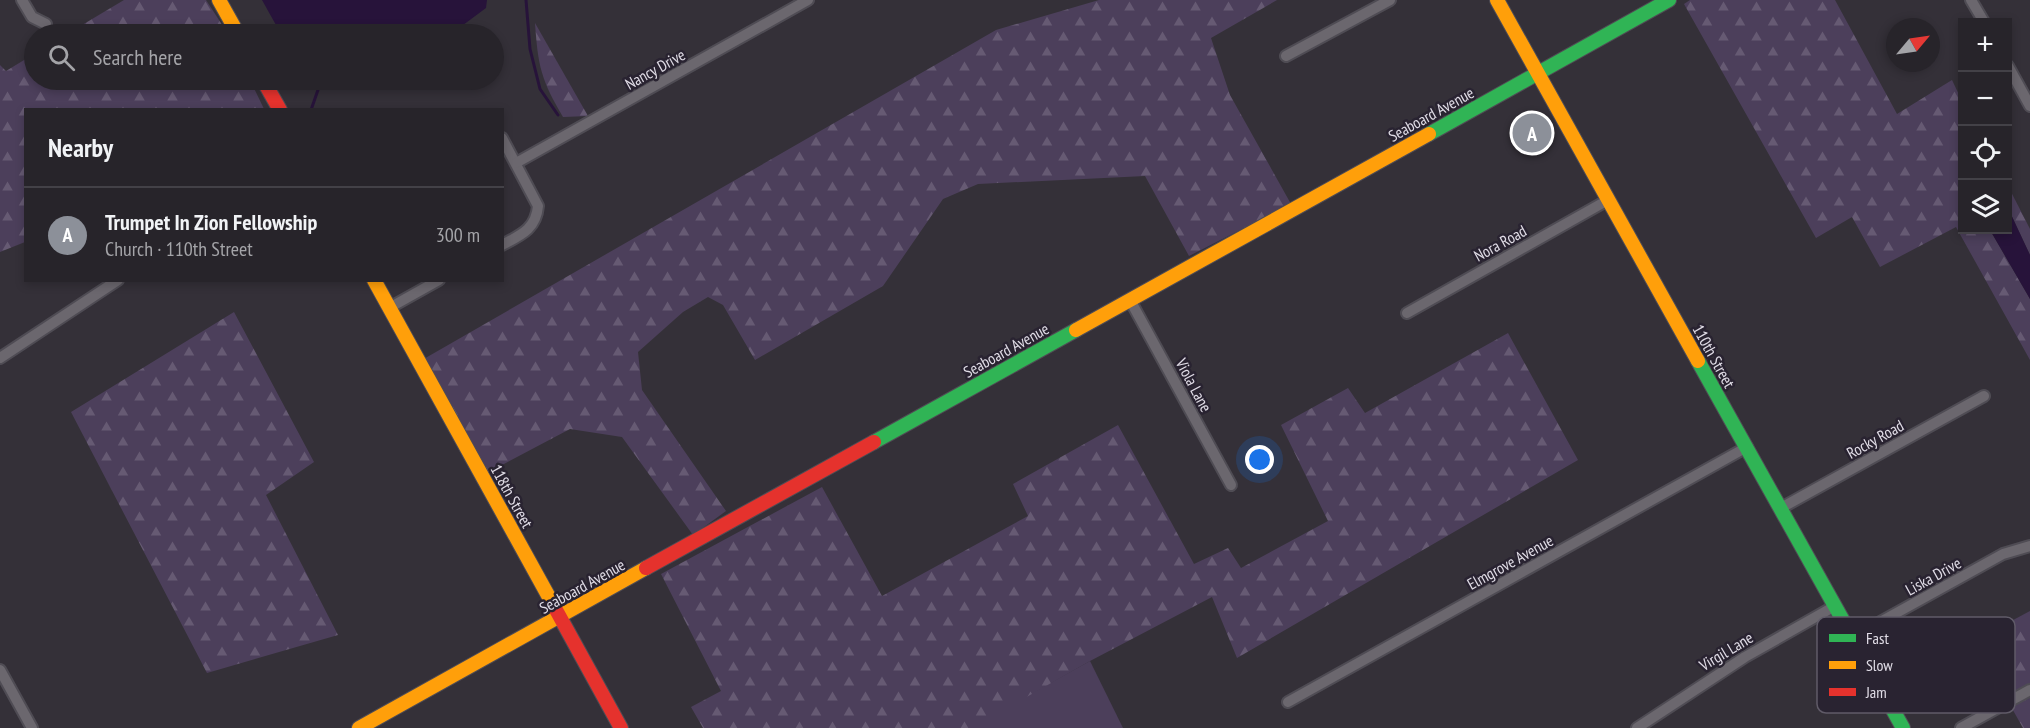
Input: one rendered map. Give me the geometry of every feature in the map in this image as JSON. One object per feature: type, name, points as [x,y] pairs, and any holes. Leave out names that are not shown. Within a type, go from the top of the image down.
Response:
[{"type":"street","points":[[22,0],[32,17],[46,24]]},
{"type":"street","points":[[219,0],[232,24]]},
{"type":"street","name":"Nancy Drive","points":[[516,163],[808,0]]},
{"type":"street","points":[[1286,56],[1390,0]]},
{"type":"street","name":"110th Street","points":[[1497,0],[1841,617]]},
{"type":"street","name":"Seaboard Avenue","points":[[359,728],[1670,0]]},
{"type":"street","points":[[1971,0],[1982,18]]},
{"type":"street","points":[[2010,72],[2030,106]]},
{"type":"street","points":[[269,90],[279,108]]},
{"type":"street","points":[[504,142],[536,198],[537,216],[525,233],[504,244]]},
{"type":"street","name":"Nora Road","points":[[1407,313],[1608,200]]},
{"type":"street","points":[[0,357],[115,282]]},
{"type":"street","name":"118th Street","points":[[375,282],[621,728]]},
{"type":"street","points":[[389,308],[435,282]]},
{"type":"street","name":"Viola Lane","points":[[1130,300],[1231,485]]},
{"type":"street","name":"Rocky Road","points":[[1781,508],[1984,396]]},
{"type":"street","name":"Elmgrove Avenue","points":[[1288,702],[1747,447]]},
{"type":"street","name":"Liska Drive","points":[[1889,617],[2003,554],[2030,546]]},
{"type":"street","name":"Virgil Lane","points":[[1637,728],[1745,657],[1835,606]]},
{"type":"street","points":[[0,670],[32,728]]},
{"type":"street","points":[[2015,698],[2030,690]]},
{"type":"street","name":"110th Street","points":[[1895,713],[1903,728]]},
{"type":"street","points":[[1961,728],[1988,713]]},
{"type":"green space","points":[[124,0],[206,0],[222,24],[84,24]]},
{"type":"green space","points":[[1099,0],[1277,0],[1211,38],[1230,95],[1291,204],[1189,256],[1145,176],[978,184],[943,199],[883,286],[755,360],[723,305],[708,297],[683,312],[638,352],[642,390],[726,511],[693,535],[622,437],[570,429],[487,473],[422,360],[996,30]]},
{"type":"green space","points":[[1690,0],[1835,0],[1897,114],[1952,80],[1958,93],[1958,231],[1956,227],[1880,267],[1852,217],[1816,238],[1684,4]]},
{"type":"green space","points":[[535,23],[588,116],[563,117],[542,72]]},
{"type":"green space","points":[[24,60],[24,90],[255,90],[264,108],[24,108],[24,242],[0,252],[0,65],[6,71]]},
{"type":"green space","points":[[2012,194],[2030,229],[2030,255],[2012,217]]},
{"type":"green space","points":[[1960,234],[1992,234],[2030,299],[2030,360]]},
{"type":"green space","points":[[234,312],[314,462],[266,495],[338,635],[207,673],[71,412]]},
{"type":"green space","points":[[1508,333],[1578,460],[1237,658],[1212,597],[1090,661],[972,728],[703,728],[691,707],[721,691],[661,574],[822,487],[882,596],[1028,516],[1013,484],[1118,425],[1194,564],[1228,548],[1241,568],[1328,521],[1281,425],[1348,388],[1365,413]]},
{"type":"green space","points":[[2030,611],[2030,728],[2023,728],[2015,713],[2015,619]]},
{"type":"green space","points":[[1090,661],[1123,728],[969,728]]},
{"type":"shaded area","points":[[262,0],[487,0],[486,8],[464,24],[275,24]]},
{"type":"shaded area","points":[[2012,217],[2030,255],[2030,299],[1992,234],[2012,234]]},
{"type":"waterway","points":[[526,0],[530,49],[540,89],[558,115]]},
{"type":"waterway","points":[[312,108],[318,90]]},
{"type":"traffic: fast","points":[[1429,134],[1669,0]]},
{"type":"traffic: fast","points":[[874,442],[1076,330]]},
{"type":"traffic: fast","points":[[1698,361],[1841,617]]},
{"type":"traffic: fast","points":[[1895,713],[1903,728]]},
{"type":"traffic: slow","points":[[219,0],[232,24]]},
{"type":"traffic: slow","points":[[1497,0],[1698,361]]},
{"type":"traffic: slow","points":[[1076,330],[1429,134]]},
{"type":"traffic: slow","points":[[375,282],[555,608]]},
{"type":"traffic: slow","points":[[359,728],[646,568]]},
{"type":"traffic: jam","points":[[269,90],[279,108]]},
{"type":"traffic: jam","points":[[646,568],[874,442]]},
{"type":"traffic: jam","points":[[555,608],[621,728]]},
{"type":"place","name":"Trumpet In Zion Fellowship","points":[[1532,133]]}]
